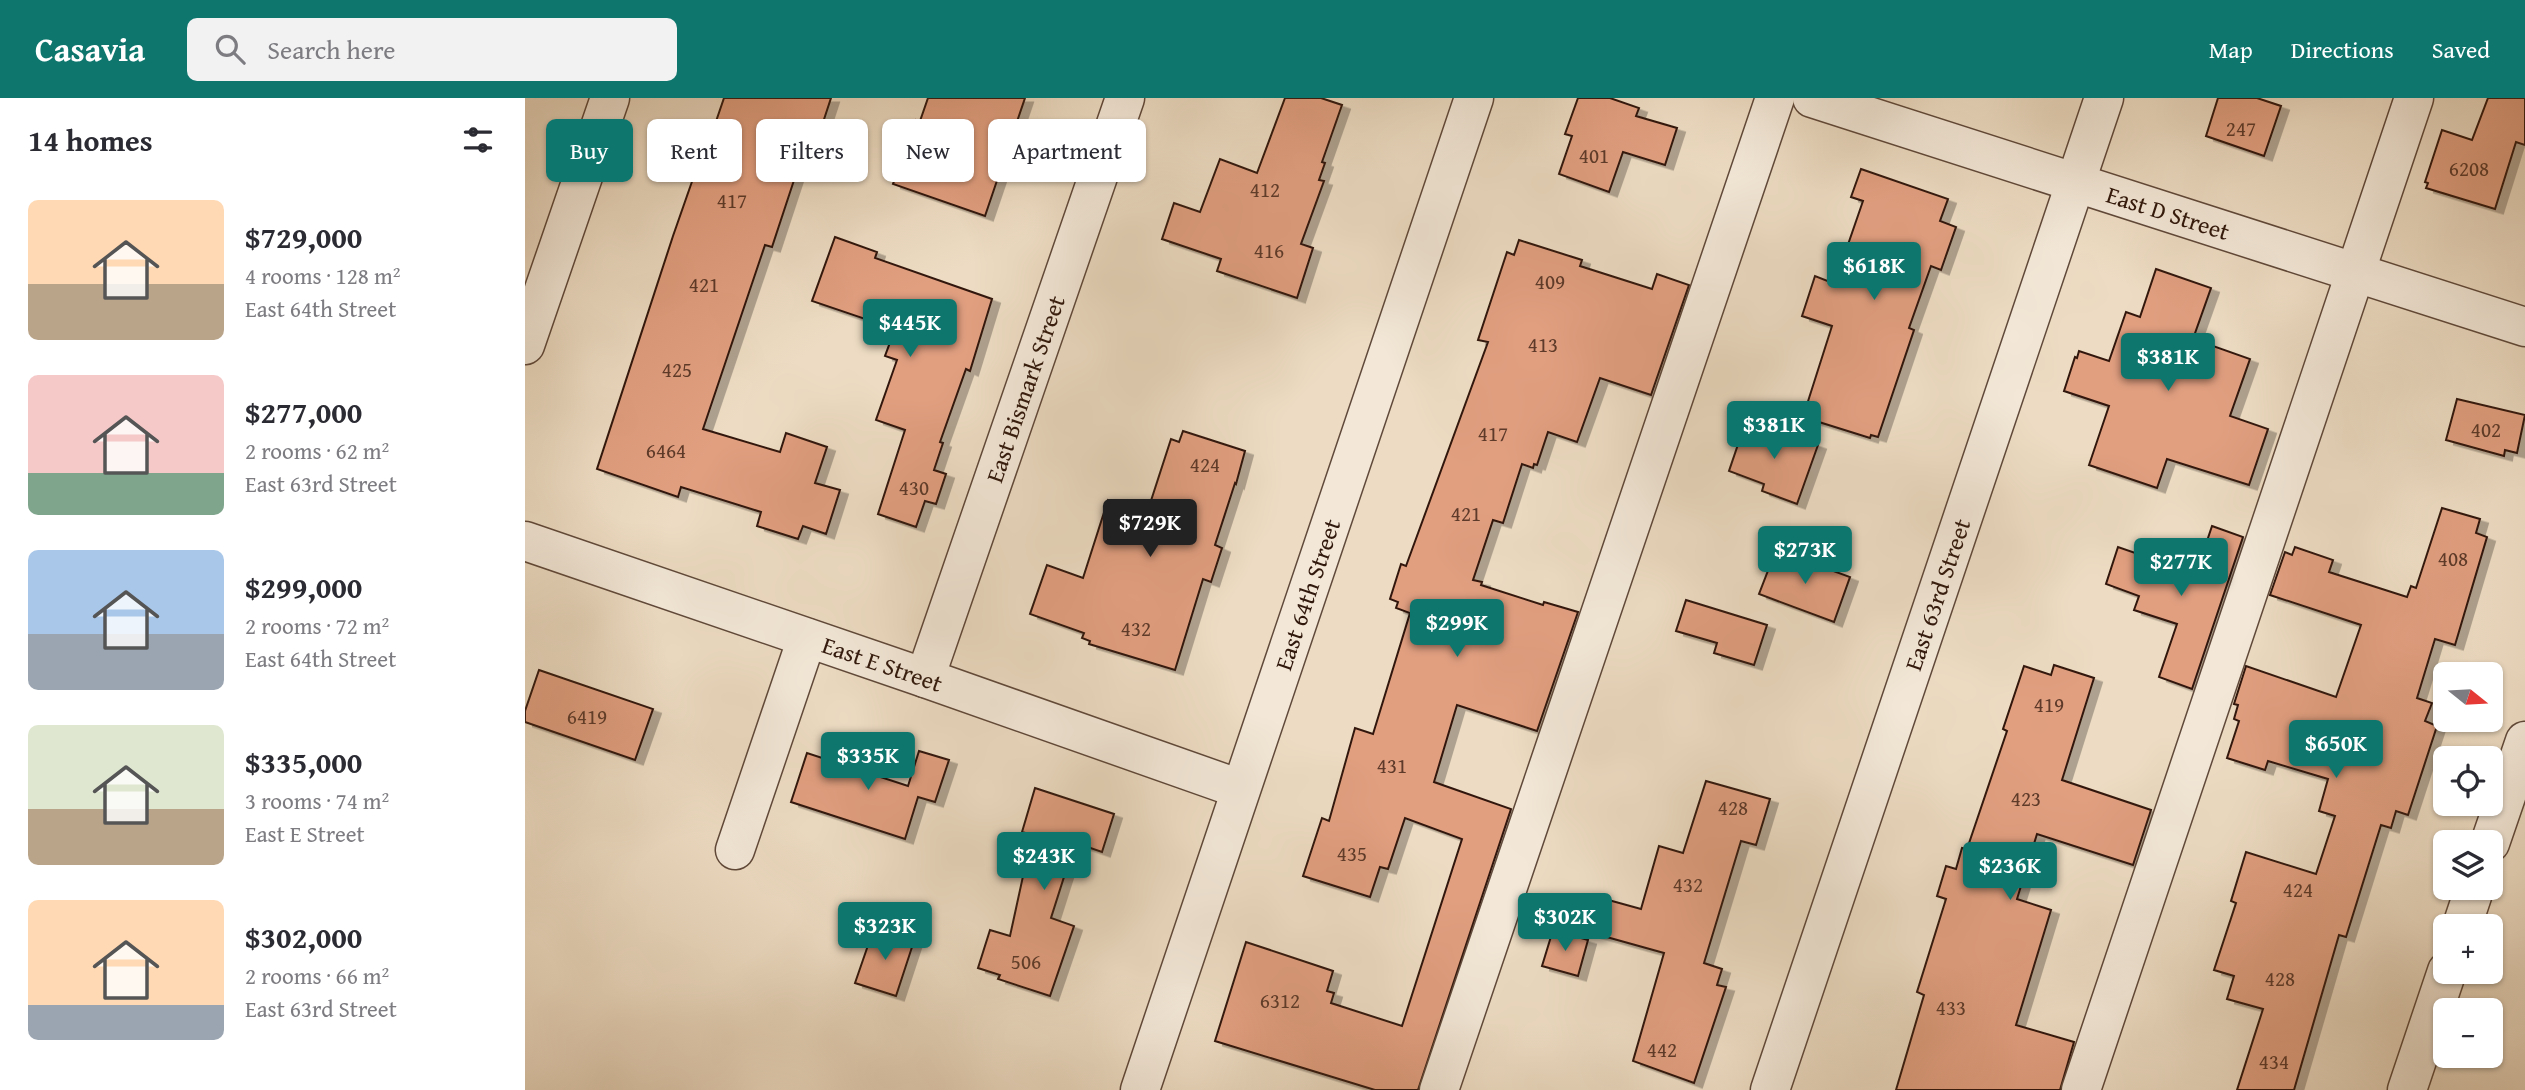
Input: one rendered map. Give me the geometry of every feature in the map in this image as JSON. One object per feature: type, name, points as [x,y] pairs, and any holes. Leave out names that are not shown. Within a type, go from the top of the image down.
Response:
[{"type":"street","points":[[525,345],[610,98]]},
{"type":"street","name":"East Bismark Street","points":[[925,678],[1125,98]]},
{"type":"street","name":"East 64th Street","points":[[1140,1090],[1474,98]]},
{"type":"street","points":[[1439,1090],[1775,98]]},
{"type":"street","name":"East D Street","points":[[1812,98],[2525,327]]},
{"type":"street","name":"East 63rd Street","points":[[1770,1090],[2104,98]]},
{"type":"street","points":[[2081,1090],[2414,98]]},
{"type":"street","name":"East E Street","points":[[525,541],[1240,789]]},
{"type":"street","points":[[735,850],[807,638]]},
{"type":"street","points":[[2494,830],[2525,741]]},
{"type":"street","points":[[2406,1090],[2443,984]]},
{"type":"building","points":[[724,98],[831,98],[824,119],[756,119],[756,182],[793,182],[772,247],[765,245],[703,429],[780,452],[786,433],[827,447],[815,483],[840,490],[826,534],[803,526],[798,539],[757,526],[761,512],[681,487],[678,497],[597,469],[692,182],[742,182],[742,119],[717,119]]},
{"type":"building","points":[[928,98],[1025,98],[1018,119],[988,119],[988,182],[997,182],[985,216],[893,184],[974,182],[974,119],[921,119]]},
{"type":"building","points":[[1285,98],[1321,98],[1342,105],[1322,162],[1325,163],[1319,180],[1324,181],[1301,244],[1313,248],[1297,298],[1217,271],[1221,259],[1162,239],[1174,203],[1200,212],[1220,159],[1257,173]]},
{"type":"building","points":[[1578,98],[1610,98],[1639,108],[1636,116],[1677,128],[1665,165],[1623,152],[1609,192],[1559,174],[1572,136],[1565,134]]},
{"type":"building","points":[[2218,98],[2257,98],[2281,106],[2264,156],[2206,136]]},
{"type":"building","points":[[2488,98],[2525,98],[2525,145],[2516,142],[2495,209],[2426,188],[2428,183],[2425,182],[2442,130],[2472,140]]},
{"type":"building","points":[[1861,169],[1948,199],[1940,221],[1956,227],[1941,270],[1931,266],[1909,328],[1914,330],[1878,437],[1871,435],[1870,438],[1803,417],[1832,326],[1802,316],[1815,276],[1830,282],[1839,258],[1843,259],[1863,201],[1851,197]]},
{"type":"building","points":[[835,237],[877,252],[875,258],[992,299],[970,371],[966,369],[940,442],[943,443],[934,470],[946,474],[936,504],[925,501],[916,527],[878,514],[905,430],[876,420],[897,360],[885,356],[895,329],[812,301]]},
{"type":"building","points":[[1519,240],[1582,260],[1580,266],[1652,289],[1657,274],[1689,285],[1651,395],[1600,378],[1577,442],[1548,432],[1537,465],[1534,464],[1533,468],[1522,464],[1503,523],[1493,520],[1473,580],[1543,605],[1544,602],[1578,612],[1537,731],[1457,705],[1434,782],[1511,809],[1418,1090],[1375,1090],[1215,1041],[1246,942],[1333,971],[1327,991],[1334,993],[1331,1003],[1402,1026],[1462,839],[1405,818],[1388,869],[1380,867],[1370,897],[1303,876],[1322,818],[1329,821],[1355,728],[1373,734],[1410,613],[1396,608],[1398,602],[1390,599],[1401,564],[1406,566],[1488,342],[1478,340],[1507,252],[1514,255]]},
{"type":"building","points":[[2156,269],[2211,288],[2193,339],[2250,359],[2230,416],[2268,429],[2249,485],[2167,459],[2157,488],[2089,465],[2109,406],[2064,391],[2075,357],[2077,358],[2079,351],[2109,361],[2126,312],[2140,317]]},
{"type":"building","points":[[2457,399],[2525,415],[2517,453],[2505,450],[2504,456],[2446,440]]},
{"type":"building","points":[[1746,421],[1818,445],[1797,504],[1762,491],[1764,484],[1729,471]]},
{"type":"building","points":[[1183,431],[1245,451],[1215,545],[1222,548],[1211,582],[1203,579],[1175,670],[1089,644],[1090,641],[1082,638],[1084,633],[1030,614],[1047,565],[1083,578],[1108,500],[1147,513],[1171,439],[1179,442]]},
{"type":"building","points":[[2442,508],[2480,519],[2476,533],[2487,537],[2455,645],[2435,639],[2417,698],[2432,703],[2425,721],[2433,724],[2435,732],[2408,815],[2396,811],[2391,828],[2381,825],[2346,937],[2339,935],[2294,1090],[2237,1090],[2263,1009],[2227,999],[2234,976],[2214,970],[2236,903],[2231,901],[2246,852],[2316,874],[2335,816],[2319,811],[2328,779],[2268,761],[2265,770],[2227,758],[2239,721],[2234,719],[2238,705],[2234,704],[2246,666],[2336,697],[2361,625],[2270,595],[2285,552],[2292,555],[2295,547],[2333,560],[2329,572],[2407,597],[2411,586],[2416,588]]},
{"type":"building","points":[[2212,526],[2243,537],[2192,689],[2159,677],[2177,624],[2134,610],[2139,596],[2106,584],[2118,547],[2196,574]]},
{"type":"building","points":[[1776,550],[1850,577],[1834,622],[1759,594]]},
{"type":"building","points":[[1686,600],[1767,625],[1754,665],[1714,653],[1717,643],[1676,631]]},
{"type":"building","points":[[2054,665],[2094,678],[2062,780],[2151,810],[2133,865],[2037,834],[2017,899],[2051,910],[2016,1025],[2074,1042],[2060,1090],[1896,1090],[1924,995],[1917,992],[1946,899],[1937,896],[1946,866],[1956,869],[1962,848],[1967,849],[2007,731],[2003,729],[2024,666],[2051,675]]},
{"type":"building","points":[[539,670],[653,709],[635,760],[525,722],[525,711]]},
{"type":"building","points":[[919,751],[949,760],[935,802],[918,797],[905,839],[791,802],[807,753],[908,786]]},
{"type":"building","points":[[1706,781],[1770,799],[1756,845],[1741,841],[1704,963],[1722,969],[1717,985],[1726,987],[1694,1083],[1633,1061],[1664,953],[1585,931],[1594,896],[1641,909],[1659,846],[1683,853]]},
{"type":"building","points":[[1035,788],[1114,814],[1102,852],[1079,844],[1075,857],[1071,855],[1051,918],[1074,926],[1050,996],[998,979],[1000,975],[978,968],[990,930],[1010,936],[1032,835],[1022,832]]},
{"type":"building","points":[[874,928],[914,941],[896,996],[855,983]]},
{"type":"building","points":[[1553,930],[1588,940],[1578,976],[1542,966]]}]
